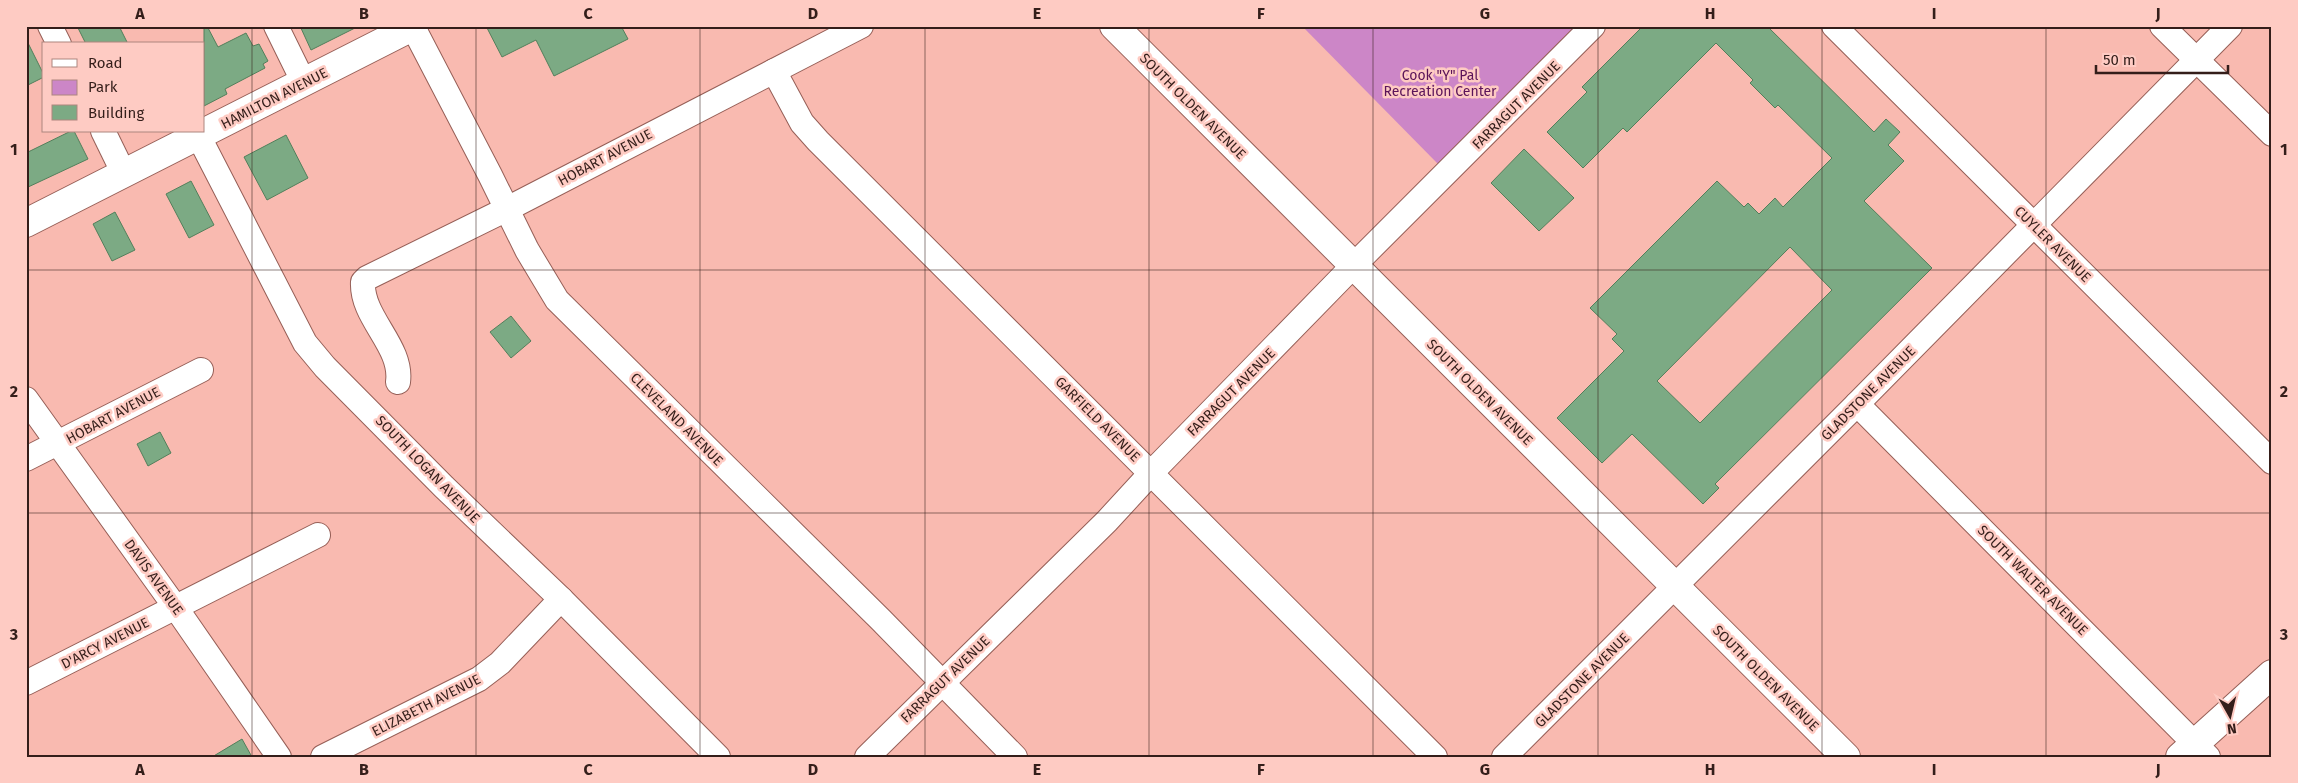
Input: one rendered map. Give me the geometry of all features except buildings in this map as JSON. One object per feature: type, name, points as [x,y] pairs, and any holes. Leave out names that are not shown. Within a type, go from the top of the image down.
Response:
[{"type":"main road","name":"SOUTH OLDEN AVENUE","points":[[1114,26],[1674,588],[1846,757]]},
{"type":"main road","name":"HAMILTON AVENUE","points":[[26,223],[414,27]]},
{"type":"main road","points":[[2194,752],[2272,674]]},
{"type":"street","points":[[50,26],[58,42]]},
{"type":"street","points":[[276,26],[304,83]]},
{"type":"street","name":"HOBART AVENUE","points":[[398,382],[399,375],[394,357],[363,296],[363,282],[366,278],[507,209],[861,26]]},
{"type":"street","name":"FARRAGUT AVENUE","points":[[867,757],[941,682],[1060,568],[1354,265],[1593,26]]},
{"type":"street","name":"CUYLER AVENUE","points":[[1834,26],[2272,462]]},
{"type":"street","points":[[2162,26],[2272,134]]},
{"type":"street","name":"GLADSTONE AVENUE","points":[[1504,757],[1858,404],[2230,26]]},
{"type":"street","name":"CLEVELAND AVENUE","points":[[414,27],[531,257],[557,300],[1015,757]]},
{"type":"street","name":"GARFIELD AVENUE","points":[[774,71],[802,123],[818,141],[1152,472],[1435,757]]},
{"type":"street","points":[[103,132],[124,174]]},
{"type":"street","name":"SOUTH LOGAN AVENUE","points":[[199,137],[305,343],[325,367],[451,493],[561,598],[718,757]]},
{"type":"street","name":"HOBART AVENUE","points":[[26,459],[200,370]]},
{"type":"street","name":"DAVIS AVENUE","points":[[26,399],[176,608],[279,757]]},
{"type":"street","name":"SOUTH WALTER AVENUE","points":[[1858,404],[2194,752]]},
{"type":"street","name":"D'ARCY AVENUE","points":[[26,683],[318,535]]},
{"type":"street","name":"ELIZABETH AVENUE","points":[[323,757],[484,676],[561,598]]},
{"type":"green space","name":"Cook \"Y\" Pal Recreation Center","points":[[1302,26],[1577,26],[1439,165]]}]
